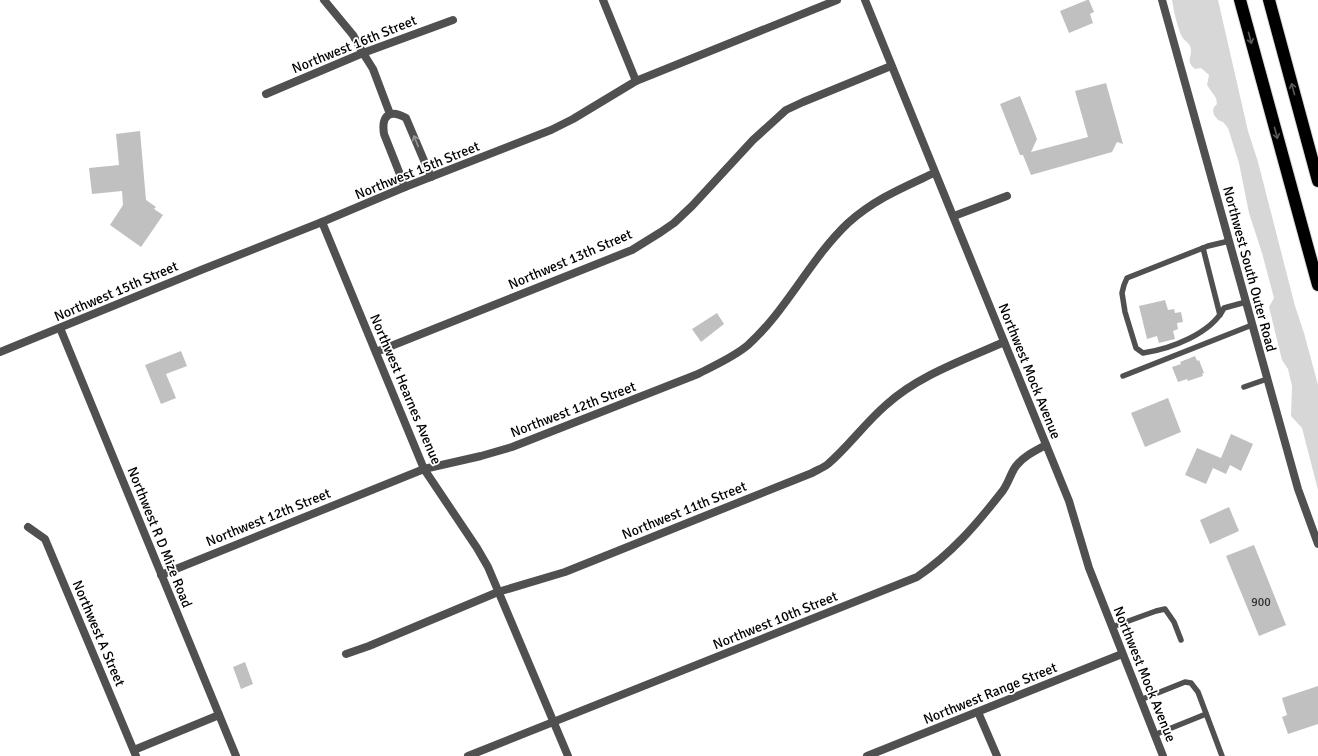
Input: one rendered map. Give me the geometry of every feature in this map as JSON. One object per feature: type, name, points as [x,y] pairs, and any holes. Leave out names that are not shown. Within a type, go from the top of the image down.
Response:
[{"type":"highway","points":[[1240,0],[1318,286]]},
{"type":"highway","points":[[1269,0],[1318,181]]},
{"type":"street","points":[[324,0],[353,34],[363,54],[373,69],[390,114]]},
{"type":"street","points":[[603,0],[636,81]]},
{"type":"street","name":"Northwest 15th Street","points":[[0,352],[405,187],[551,130],[580,115],[636,81],[837,0]]},
{"type":"street","name":"Northwest Mock Avenue","points":[[865,0],[934,174],[954,216],[1069,501],[1089,568],[1163,756]]},
{"type":"street","name":"Northwest South Outer Road","points":[[1162,0],[1298,489],[1318,544]]},
{"type":"street","name":"Northwest 16th Street","points":[[266,94],[363,54],[453,20]]},
{"type":"street","name":"Northwest 13th Street","points":[[376,352],[632,250],[674,223],[692,206],[753,140],[786,110],[891,66]]},
{"type":"street","points":[[405,187],[382,127],[386,118],[390,114],[396,113],[406,118],[431,177]]},
{"type":"street","name":"Northwest 12th Street","points":[[161,575],[424,469],[481,456],[512,447],[698,374],[740,351],[762,332],[829,245],[848,224],[869,206],[889,193],[934,174]]},
{"type":"street","points":[[954,216],[1007,196]]},
{"type":"street","name":"Northwest Hearnes Avenue","points":[[322,222],[424,469],[478,548],[488,567],[568,756]]},
{"type":"street","name":"Northwest R D Mize Road","points":[[60,328],[236,756]]},
{"type":"street","name":"Northwest 11th Street","points":[[346,654],[369,646],[498,592],[565,572],[812,473],[827,465],[856,437],[886,404],[908,387],[924,378],[1004,342]]},
{"type":"street","name":"Northwest 10th Street","points":[[468,756],[917,577],[944,558],[960,542],[1003,491],[1016,466],[1026,456],[1046,445]]},
{"type":"street","name":"Northwest A Street","points":[[28,527],[45,539],[135,753]]},
{"type":"street","name":"Northwest Range Street","points":[[867,756],[1122,654]]},
{"type":"street","points":[[978,712],[997,756]]},
{"type":"street","points":[[135,753],[219,715]]},
{"type":"lane","points":[[1229,241],[1203,248],[1127,278],[1122,293],[1124,312],[1136,348],[1143,354],[1157,351],[1198,334],[1211,325],[1224,308],[1246,302]]},
{"type":"lane","points":[[1203,248],[1220,315]]},
{"type":"lane","points":[[1123,376],[1252,324]]},
{"type":"lane","points":[[1244,387],[1267,379]]},
{"type":"lane","points":[[1112,627],[1165,609],[1174,622],[1181,640]]},
{"type":"lane","points":[[1140,700],[1185,682],[1192,683],[1198,692],[1222,756]]},
{"type":"lane","points":[[1154,735],[1206,714]]},
{"type":"shaded area","points":[[1172,0],[1218,0],[1248,131],[1258,162],[1295,306],[1318,385],[1318,490],[1302,428],[1291,416],[1292,386],[1288,369],[1282,360],[1269,307],[1274,298],[1249,213],[1239,163],[1228,128],[1214,115],[1214,107],[1217,104],[1216,98],[1207,85],[1209,75],[1201,68],[1195,69],[1190,63],[1191,49],[1180,33]]},
{"type":"building","points":[[1089,0],[1094,12],[1090,14],[1093,23],[1069,33],[1060,11]]},
{"type":"building","points":[[1106,83],[1123,144],[1117,142],[1112,152],[1031,175],[1023,155],[1020,155],[1000,104],[1020,96],[1037,139],[1031,152],[1088,137],[1075,91]]},
{"type":"building","points":[[140,131],[146,200],[156,207],[154,209],[163,215],[141,247],[110,225],[123,205],[122,191],[92,194],[89,168],[119,165],[116,134]]},
{"type":"building","points":[[1165,300],[1168,310],[1174,309],[1175,313],[1181,312],[1183,322],[1177,323],[1178,329],[1173,331],[1175,339],[1159,343],[1157,336],[1147,339],[1139,306]]},
{"type":"building","points":[[717,313],[724,324],[701,342],[692,329]]},
{"type":"building","points":[[181,351],[187,366],[166,374],[176,398],[161,404],[145,365]]},
{"type":"building","points":[[1195,356],[1197,361],[1199,360],[1204,373],[1202,374],[1203,376],[1188,381],[1187,379],[1178,382],[1172,367]]},
{"type":"building","points":[[1168,398],[1181,432],[1145,447],[1131,413]]},
{"type":"building","points":[[1231,434],[1253,444],[1241,471],[1230,465],[1226,474],[1213,468],[1206,484],[1185,475],[1197,448],[1221,458]]},
{"type":"building","points":[[1229,507],[1239,531],[1210,544],[1200,520]]},
{"type":"building","points":[[1254,545],[1286,625],[1259,636],[1226,556]]},
{"type":"building","points":[[245,662],[253,684],[241,689],[233,667]]},
{"type":"building","points":[[1318,686],[1318,724],[1288,734],[1282,717],[1287,715],[1282,698]]}]
